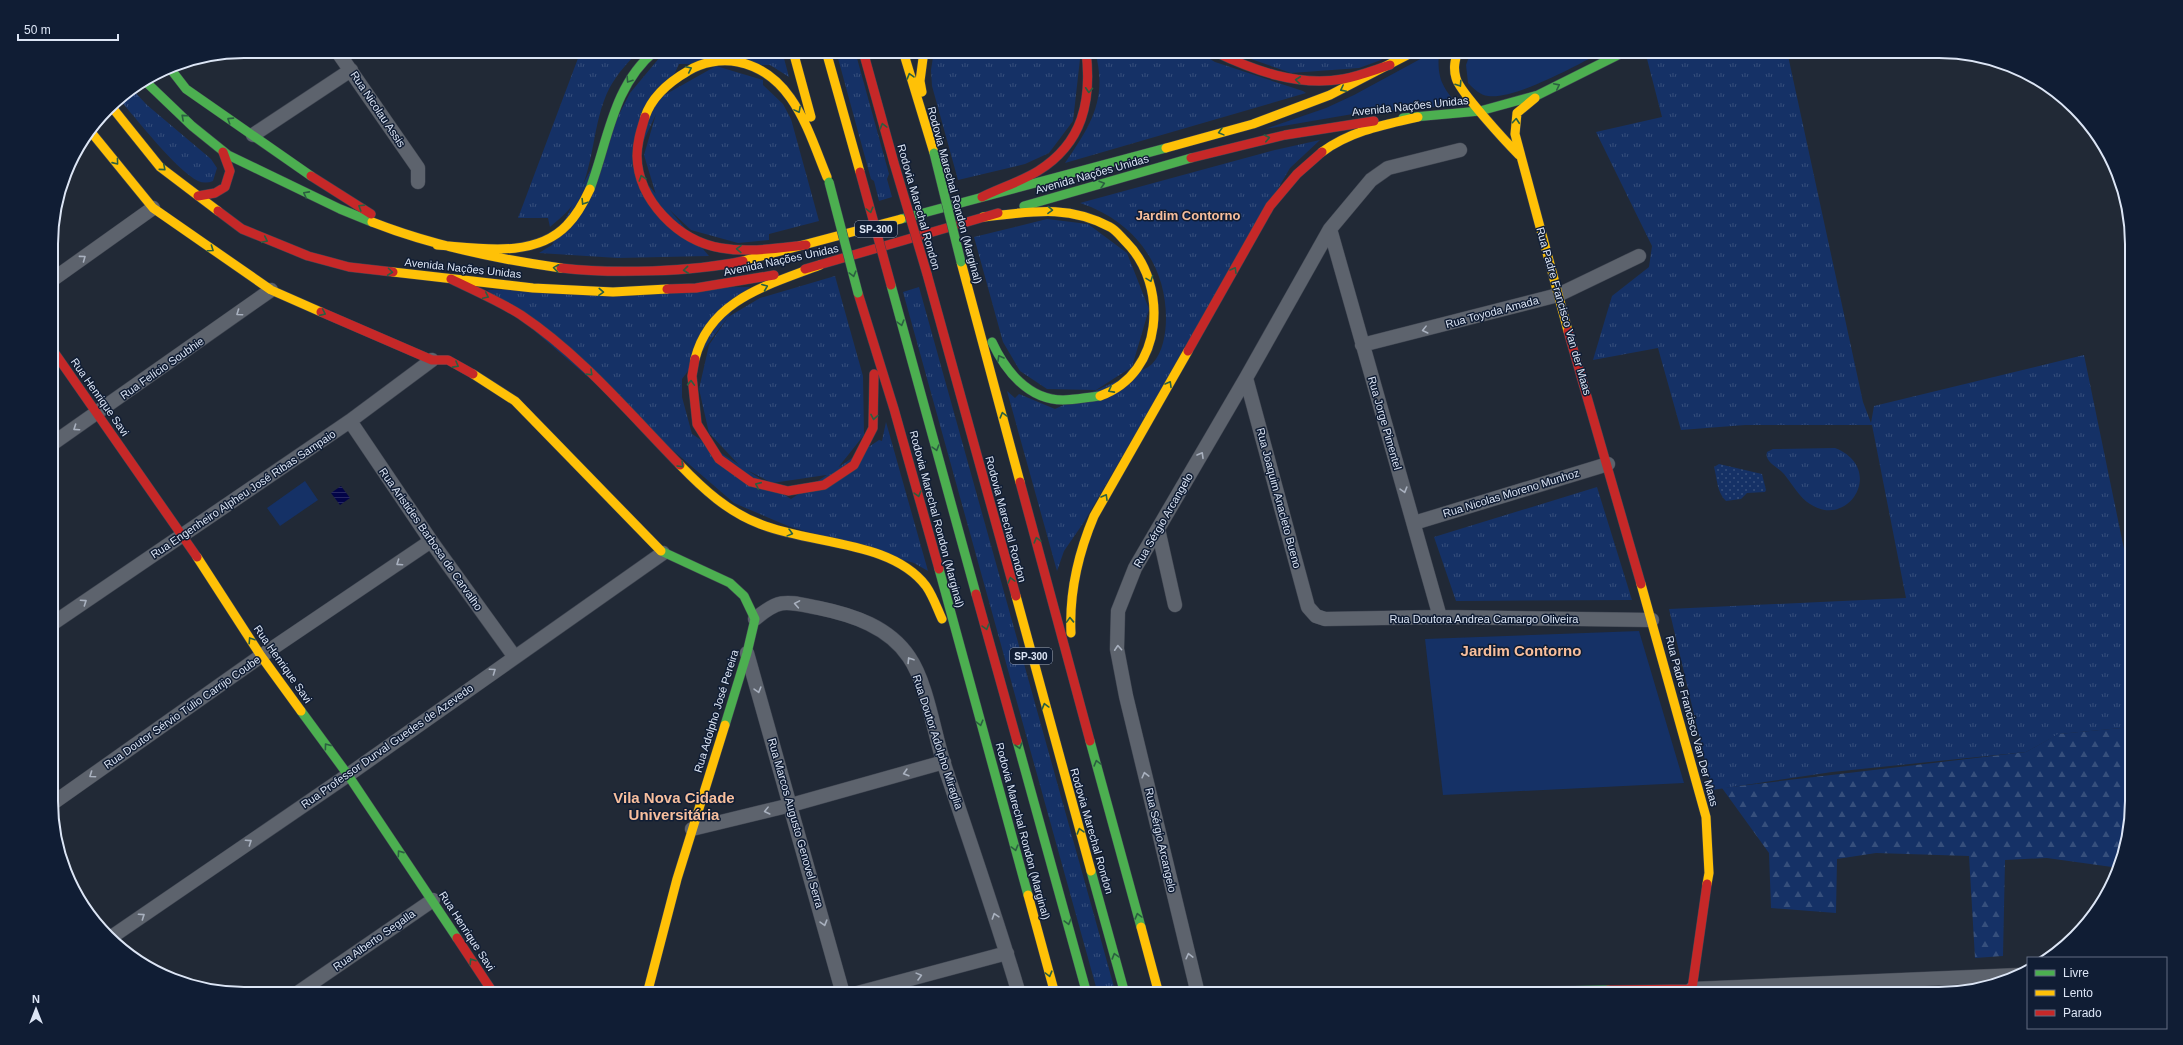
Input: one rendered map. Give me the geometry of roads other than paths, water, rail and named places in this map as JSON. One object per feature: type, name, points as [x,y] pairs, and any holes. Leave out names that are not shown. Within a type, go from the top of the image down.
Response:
[{"type":"main road","points":[[437,245],[504,249],[522,247],[539,243],[554,235],[567,224],[589,195],[597,176],[616,108],[628,82],[649,58]]},
{"type":"main road","name":"Rodovia Marechal Rondon (Marginal)","points":[[795,58],[866,323],[896,416],[1053,987]]},
{"type":"main road","name":"SP-300","points":[[828,58],[1085,987]]},
{"type":"main road","name":"Rodovia Marechal Rondon","points":[[865,58],[1123,987]]},
{"type":"main road","name":"Rodovia Marechal Rondon (Marginal)","points":[[905,58],[934,153],[969,290],[1157,987]]},
{"type":"main road","points":[[923,58],[920,81],[928,137]]},
{"type":"main road","points":[[982,196],[1038,171],[1051,162],[1072,138],[1083,118],[1088,99],[1090,80],[1087,58]]},
{"type":"main road","points":[[1229,58],[1250,67],[1294,80],[1338,80],[1390,65]]},
{"type":"main road","name":"Avenida Nações Unidas","points":[[149,84],[223,152],[325,204],[406,236],[489,258],[559,269],[642,272],[672,271],[741,262],[1253,124],[1330,95],[1402,58]]},
{"type":"main road","points":[[1455,58],[1454,62],[1456,80],[1480,111],[1521,157]]},
{"type":"main road","name":"Avenida Nações Unidas","points":[[114,110],[160,166],[198,196],[242,229],[308,256],[349,267],[533,288],[613,292],[719,285],[820,266],[983,217],[1267,138],[1327,126],[1480,111],[1538,95],[1612,58]]},
{"type":"main road","points":[[806,245],[739,250],[703,243],[675,228],[653,204],[642,179],[637,151],[642,122],[653,98],[674,78],[700,65],[714,61],[728,60],[740,62],[769,75],[786,92],[798,108],[828,180]]},
{"type":"main road","name":"Avenida Nações Unidas","points":[[173,72],[186,88],[292,164],[406,236]]},
{"type":"main road","name":"Rua Padre Francisco Van der Maas","points":[[1538,95],[1517,113],[1515,134],[1558,295],[1608,464]]},
{"type":"main road","points":[[1076,686],[1069,618],[1071,583],[1085,537],[1094,516],[1270,206],[1298,170],[1333,144],[1354,134],[1418,117]]},
{"type":"main road","points":[[93,135],[153,208],[271,290],[432,360],[448,360],[482,379],[515,401],[663,553],[730,583],[744,596],[755,619]]},
{"type":"main road","points":[[198,196],[215,193],[225,187],[230,171],[223,152]]},
{"type":"main road","points":[[969,290],[1000,360],[1010,373],[1030,390],[1054,399],[1084,400],[1099,396],[1124,383],[1142,363],[1156,329],[1157,306],[1150,277],[1138,254],[1116,231],[1089,216],[1062,211],[1043,210],[983,217]]},
{"type":"main road","points":[[820,266],[747,294],[734,302],[716,320],[703,338],[692,365],[691,398],[698,426],[716,456],[748,480],[769,490],[781,492],[805,491],[817,488],[831,483],[844,475],[864,452],[871,434],[875,412],[877,394],[866,323]]},
{"type":"main road","points":[[451,279],[524,316],[552,339],[602,385],[696,480],[730,509],[765,527],[812,539],[855,546],[874,552],[896,561],[913,573],[924,584],[935,603],[970,685]]},
{"type":"main road","name":"Rua Henrique Savi","points":[[58,358],[182,535],[262,656],[348,775],[433,900],[489,987]]},
{"type":"main road","name":"Rua Padre Francisco Van Der Maas","points":[[1608,464],[1706,817],[1708,873],[1694,987]]},
{"type":"main road","name":"Rua Adolpho José Pereira","points":[[649,987],[677,879],[747,653],[755,619]]},
{"type":"street","name":"Rua Nicolau Assis","points":[[343,58],[352,70],[418,175]]},
{"type":"street","points":[[1390,65],[1396,58]]},
{"type":"street","points":[[253,135],[352,70]]},
{"type":"street","name":"Rua Sérgio Arcangelo","points":[[1196,987],[1128,704],[1117,649],[1118,611],[1135,568],[1330,230],[1372,180],[1388,168],[1460,150]]},
{"type":"street","points":[[58,276],[153,208]]},
{"type":"street","name":"Rua Jorge Pimentel","points":[[1330,230],[1440,616]]},
{"type":"street","name":"Rua Toyoda Amada","points":[[1362,345],[1558,295],[1639,256]]},
{"type":"street","name":"Rua Felício Soubhie","points":[[58,440],[271,290]]},
{"type":"street","name":"Rua Engenheiro Alpheu José Ribas Sampaio","points":[[58,620],[350,421],[432,360]]},
{"type":"street","name":"Rua Joaquim Anacleto Bueno","points":[[1246,378],[1308,607],[1316,616]]},
{"type":"street","name":"Rua Aristides Barbosa de Carvalho","points":[[350,421],[431,540],[514,656]]},
{"type":"street","name":"Rua Nicolas Moreno Munhoz","points":[[1414,523],[1608,464]]},
{"type":"street","points":[[1158,530],[1175,605]]},
{"type":"street","name":"Rua Doutor Sérvio Túlio Carrijo Coube","points":[[58,799],[262,656],[431,540]]},
{"type":"street","name":"Rua Professor Durval Guedes de Azevedo","points":[[114,935],[348,775],[514,656],[663,553]]},
{"type":"street","name":"Rua Doutor Adolpho Miraglia","points":[[755,619],[770,606],[781,602],[847,614],[871,624],[892,638],[910,657],[920,679],[944,762],[1007,952],[1017,987]]},
{"type":"street","name":"Rua Doutora Andrea Camargo Oliveira","points":[[1316,616],[1325,619],[1440,616],[1652,620]]},
{"type":"street","name":"Rua Marcos Augusto Genovel Serra","points":[[747,653],[841,987]]},
{"type":"street","points":[[692,830],[791,805],[944,762]]},
{"type":"street","name":"Rua Alberto Segalla","points":[[306,987],[433,900]]},
{"type":"street","points":[[880,987],[1007,952]]},
{"type":"street","points":[[1774,987],[2002,976]]},
{"type":"district","name":"Jardim Contorno","points":[[1188,215]]},
{"type":"district","name":"Jardim Contorno","points":[[1521,651]]},
{"type":"district","name":"Vila Nova Cidade Universitária","points":[[674,806]]}]
